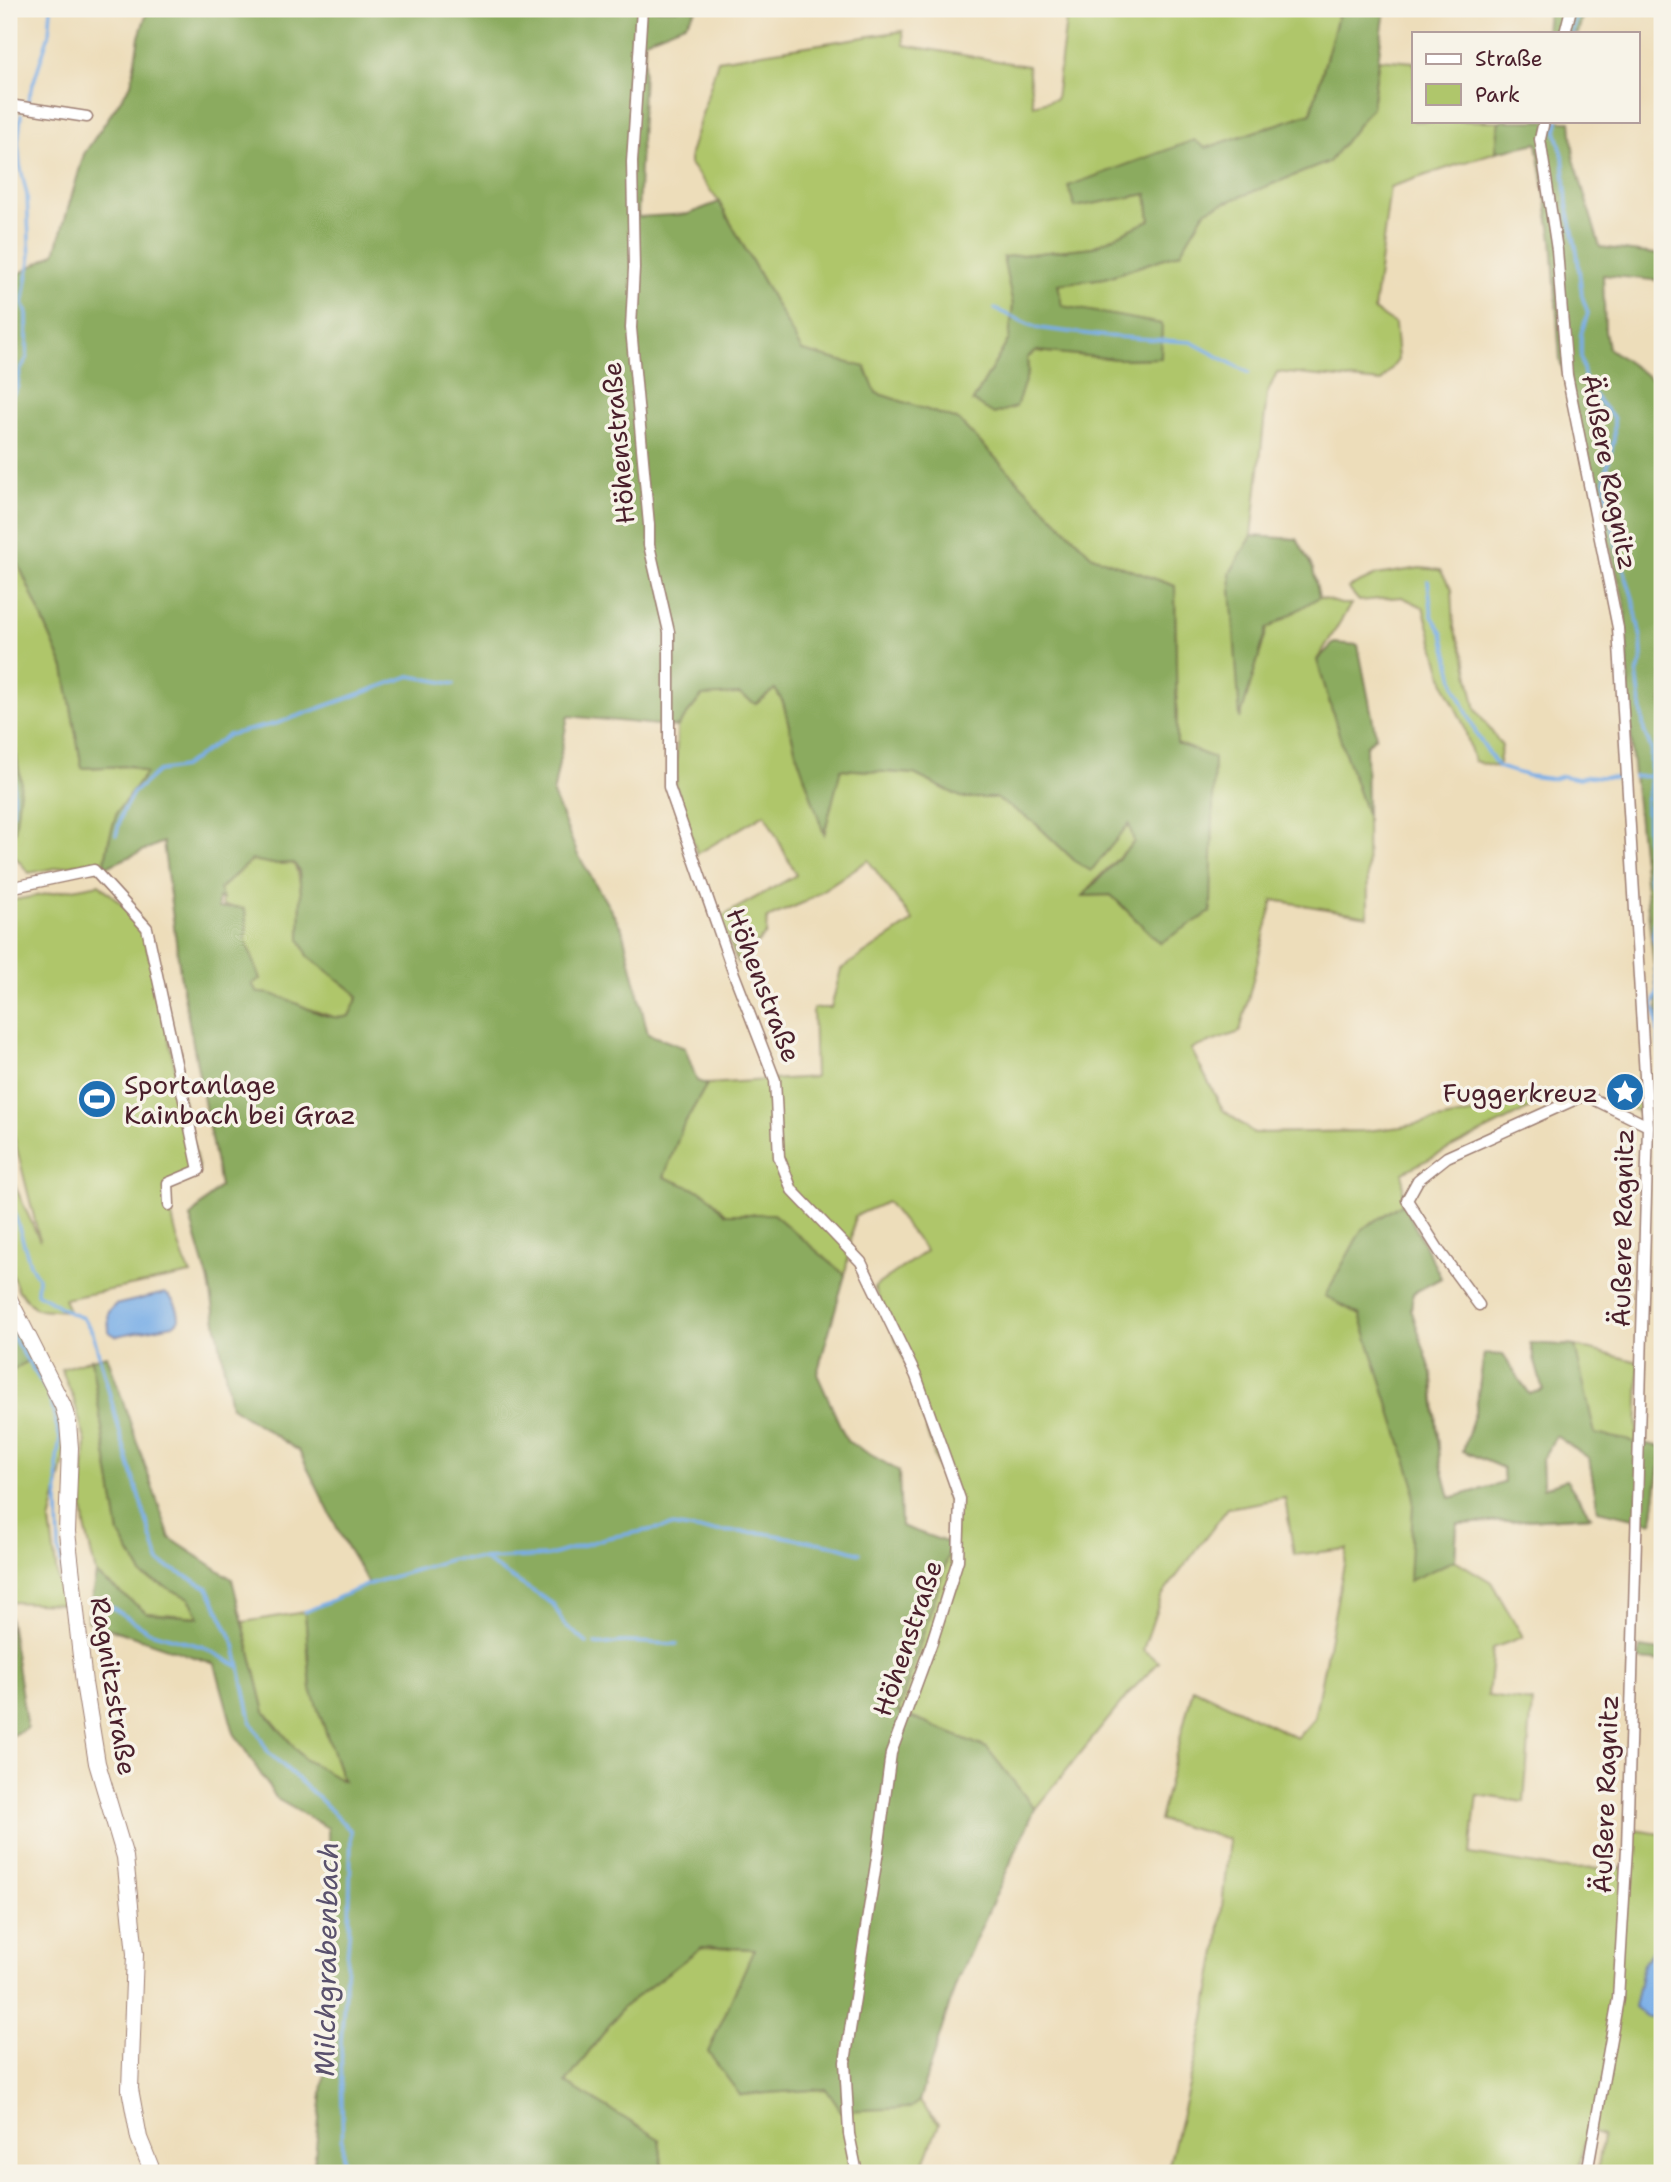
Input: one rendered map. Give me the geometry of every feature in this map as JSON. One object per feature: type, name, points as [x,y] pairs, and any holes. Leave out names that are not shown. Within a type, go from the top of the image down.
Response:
[{"type":"main road","name":"Ragnitzstraße","points":[[9,1298],[64,1406],[68,1423],[70,1448],[67,1532],[76,1617],[97,1763],[125,1857],[135,1954],[130,2089],[139,2138],[153,2173]]},
{"type":"street","name":"Höhenstraße","points":[[642,9],[632,162],[634,268],[631,328],[649,545],[669,632],[668,787],[734,974],[775,1080],[779,1157],[792,1190],[862,1262],[916,1377],[960,1499],[958,1560],[932,1642],[891,1752],[845,2062],[849,2134],[857,2173]]},
{"type":"street","points":[[1565,32],[1571,9]]},
{"type":"street","points":[[9,105],[87,117]]},
{"type":"street","name":"Äußere Ragnitz","points":[[1544,122],[1540,139],[1557,250],[1567,375],[1618,628],[1648,1126],[1626,1862],[1618,1999],[1587,2173]]},
{"type":"street","points":[[9,888],[94,870],[148,928],[199,1170],[168,1182],[169,1205]]},
{"type":"street","points":[[1479,1305],[1440,1252],[1407,1200],[1418,1180],[1447,1157],[1585,1095],[1648,1126]]},
{"type":"green space","points":[[148,9],[697,9],[685,24],[645,40],[638,217],[688,214],[719,202],[802,351],[865,367],[876,393],[958,420],[1092,556],[1175,586],[1177,743],[1214,758],[1211,912],[1160,943],[1111,895],[1083,896],[1134,842],[1129,824],[1091,871],[1076,862],[1035,823],[996,798],[963,798],[914,774],[841,769],[824,834],[796,752],[783,702],[775,689],[756,704],[739,694],[702,696],[677,727],[568,716],[553,794],[577,853],[622,929],[648,1034],[685,1048],[697,1081],[707,1084],[683,1126],[664,1177],[705,1193],[726,1214],[773,1214],[845,1275],[817,1374],[847,1441],[899,1471],[901,1526],[952,1544],[898,1712],[987,1748],[1035,1809],[958,1978],[919,2101],[910,2108],[841,2111],[826,2089],[740,2095],[708,2052],[754,1949],[702,1947],[623,2007],[566,2083],[659,2139],[663,2173],[313,2173],[329,2031],[328,1828],[277,1799],[234,1733],[215,1664],[87,1621],[96,1574],[147,1613],[199,1617],[189,1598],[143,1576],[119,1534],[91,1359],[107,1355],[170,1538],[232,1579],[265,1712],[304,1759],[343,1781],[311,1689],[305,1612],[369,1584],[346,1546],[299,1451],[231,1407],[209,1282],[190,1217],[220,1186],[181,980],[163,842],[104,868],[117,812],[146,773],[131,766],[82,768],[64,668],[19,565],[9,551],[9,373],[17,346],[15,276],[55,253],[84,154],[131,84],[139,37]],"holes":[[[252,860],[273,864],[294,863],[299,871],[300,939],[308,956],[358,997],[349,1016],[328,1016],[281,997],[258,993],[252,984],[260,979],[245,938],[245,909],[218,908],[218,898],[223,899],[219,889]]]},
{"type":"green space","points":[[1076,9],[1340,9],[1311,113],[1206,148],[1075,206],[1147,194],[1150,221],[1093,247],[1003,257],[1013,305],[1009,339],[973,401],[1028,372],[1027,358],[1037,351],[1117,359],[1161,358],[1161,324],[1061,306],[1058,284],[1105,278],[1180,253],[1205,210],[1329,162],[1372,107],[1379,59],[1412,62],[1412,122],[1499,122],[1496,152],[1390,187],[1374,310],[1395,324],[1398,360],[1381,382],[1277,372],[1267,394],[1252,536],[1230,573],[1241,716],[1267,629],[1319,597],[1341,604],[1351,604],[1317,660],[1367,816],[1368,916],[1273,900],[1240,1032],[1191,1049],[1223,1110],[1254,1133],[1365,1131],[1401,1127],[1548,1099],[1403,1172],[1403,1203],[1441,1278],[1413,1293],[1411,1309],[1433,1377],[1440,1460],[1450,1498],[1504,1483],[1503,1468],[1463,1451],[1476,1409],[1484,1354],[1503,1355],[1529,1394],[1543,1390],[1530,1343],[1575,1346],[1639,1362],[1637,1442],[1662,1447],[1652,1522],[1598,1510],[1589,1458],[1556,1436],[1542,1459],[1543,1488],[1566,1480],[1591,1516],[1457,1524],[1455,1560],[1491,1582],[1523,1637],[1493,1648],[1488,1696],[1532,1702],[1524,1802],[1477,1795],[1470,1854],[1560,1869],[1631,1868],[1633,1830],[1662,1834],[1662,1947],[1653,1949],[1647,2017],[1662,2017],[1662,2139],[1657,2173],[1597,2173],[1603,2136],[1587,2131],[1578,2173],[1167,2173],[1203,2029],[1218,1946],[1229,1839],[1159,1820],[1193,1688],[1297,1738],[1314,1719],[1347,1549],[1294,1555],[1285,1498],[1228,1508],[1161,1597],[1143,1650],[1159,1662],[1132,1690],[1035,1809],[987,1748],[898,1712],[952,1544],[950,1505],[904,1359],[874,1287],[926,1251],[887,1202],[855,1216],[845,1275],[773,1214],[726,1214],[705,1193],[664,1177],[683,1126],[707,1084],[815,1077],[813,1008],[831,1008],[841,969],[913,921],[868,860],[805,902],[767,918],[766,934],[738,963],[719,918],[796,875],[765,814],[697,854],[676,786],[677,727],[702,696],[775,689],[783,702],[796,752],[825,832],[840,769],[914,774],[963,798],[996,798],[1035,823],[1076,862],[1130,823],[1134,842],[1093,883],[1084,896],[1111,895],[1160,943],[1177,744],[1175,586],[1092,556],[958,420],[876,393],[865,367],[802,351],[719,202],[690,164],[690,154],[718,60],[903,31],[904,45],[1028,66],[1033,105],[1056,99],[1066,20]]},
{"type":"green space","points":[[1340,9],[1385,9],[1372,107],[1329,162],[1206,210],[1180,253],[1105,278],[1058,284],[1062,306],[1162,324],[1161,358],[1117,359],[1037,351],[1027,358],[1028,372],[1016,407],[994,414],[973,401],[1009,339],[1013,305],[1003,257],[1093,247],[1150,220],[1147,194],[1075,207],[1068,186],[1194,140],[1206,148],[1311,113]]},
{"type":"green space","points":[[1548,9],[1584,9],[1578,32],[1546,32]]},
{"type":"green space","points":[[1499,122],[1571,122],[1574,159],[1600,247],[1662,255],[1662,281],[1603,275],[1608,348],[1660,385],[1662,370],[1662,1043],[1632,756],[1625,604],[1560,360],[1552,240],[1537,143],[1496,152]]},
{"type":"green space","points":[[1252,536],[1297,539],[1313,569],[1319,597],[1267,629],[1240,719],[1230,573]]},
{"type":"green space","points":[[9,551],[19,565],[64,668],[82,768],[131,766],[146,773],[117,812],[104,868],[92,870],[89,862],[29,873],[11,852],[21,781],[9,717]]},
{"type":"green space","points":[[1420,568],[1440,570],[1452,589],[1454,628],[1465,658],[1476,710],[1502,746],[1498,767],[1474,761],[1463,723],[1446,688],[1423,607],[1402,597],[1359,601],[1348,588],[1376,575]]},
{"type":"green space","points":[[1334,643],[1358,645],[1376,736],[1366,746],[1367,816],[1317,660]]},
{"type":"green space","points":[[9,717],[21,781],[15,831],[9,834]]},
{"type":"green space","points":[[253,860],[273,864],[293,863],[301,889],[300,939],[330,973],[358,997],[349,1016],[340,1019],[258,993],[251,984],[260,978],[245,938],[247,928],[236,907],[223,906],[218,890]]},
{"type":"green space","name":"Sportanlage Kainbach bei Graz","points":[[99,884],[141,921],[199,1170],[168,1183],[175,1230],[191,1274],[64,1299],[69,1311],[36,1309],[18,1290],[9,1266],[9,1173],[40,1241],[9,1123],[9,901]]},
{"type":"green space","points":[[1630,1087],[1639,1090],[1640,1109],[1637,1111],[1613,1100]]},
{"type":"green space","points":[[1403,1203],[1441,1278],[1413,1293],[1411,1309],[1432,1374],[1440,1460],[1450,1498],[1504,1483],[1503,1468],[1463,1451],[1476,1409],[1484,1354],[1503,1355],[1529,1394],[1543,1390],[1530,1343],[1575,1346],[1595,1434],[1662,1447],[1652,1522],[1598,1510],[1589,1458],[1556,1436],[1542,1459],[1543,1488],[1566,1480],[1591,1516],[1457,1524],[1455,1560],[1409,1581],[1414,1484],[1360,1315],[1325,1296],[1362,1229]]},
{"type":"green space","points":[[9,1316],[31,1358],[14,1370],[9,1363]]},
{"type":"green space","points":[[31,1358],[63,1424],[65,1456],[50,1522],[63,1604],[9,1602],[9,1363],[14,1370]]},
{"type":"green space","points":[[91,1359],[119,1534],[143,1576],[189,1598],[199,1617],[147,1613],[96,1574],[85,1526],[82,1493],[86,1443],[73,1397],[61,1369]]},
{"type":"green space","points":[[305,1612],[311,1689],[343,1782],[304,1759],[265,1712],[243,1622]]},
{"type":"green space","points":[[9,1615],[27,1728],[9,1737]]},
{"type":"green space","points":[[1640,1648],[1662,1651],[1662,1662],[1639,1660]]},
{"type":"green space","points":[[701,1947],[755,1949],[709,2052],[740,2095],[826,2089],[910,2108],[919,2101],[939,2124],[920,2173],[663,2173],[659,2139],[566,2083],[623,2007]]},
{"type":"water","points":[[165,1293],[174,1301],[178,1312],[179,1320],[173,1325],[116,1336],[109,1332],[108,1312],[115,1305]]},
{"type":"water","points":[[1662,1947],[1662,2017],[1647,2017],[1634,2007],[1643,1964],[1653,1949]]},
{"type":"waterway","name":"Milchgrabenbach","points":[[28,100],[49,34],[51,9]]},
{"type":"waterway","points":[[1572,32],[1578,9]]},
{"type":"waterway","name":"Milchgrabenbach","points":[[9,400],[17,388],[20,371],[27,358],[27,314],[23,303],[30,261],[27,195],[18,142],[21,115]]},
{"type":"waterway","points":[[1558,122],[1556,131],[1563,156],[1567,204],[1577,252],[1582,296],[1588,313],[1581,334],[1581,358],[1586,385],[1614,419],[1614,439],[1605,477],[1606,493],[1616,544],[1633,599],[1641,638],[1642,661],[1637,674],[1644,731],[1651,748],[1650,786],[1646,803],[1649,879],[1659,899],[1653,936],[1657,950],[1658,992],[1653,1006],[1656,1012],[1662,1071]]},
{"type":"waterway","points":[[995,309],[1037,328],[1191,342],[1249,373]]},
{"type":"waterway","points":[[1428,581],[1432,616],[1443,634],[1456,688],[1477,735],[1498,767],[1529,776],[1553,779],[1562,776],[1579,779],[1588,776],[1620,778]]},
{"type":"waterway","points":[[116,835],[122,813],[133,793],[158,771],[183,767],[228,735],[278,723],[410,676],[454,684]]},
{"type":"waterway","name":"Milchgrabenbach","points":[[9,739],[14,755],[13,812],[9,816]]},
{"type":"waterway","points":[[1634,777],[1651,776]]},
{"type":"waterway","name":"Milchgrabenbach","points":[[9,1195],[30,1264],[38,1278],[37,1293],[83,1318],[93,1333],[159,1562],[208,1588],[235,1645],[251,1721],[268,1752],[351,1831],[349,1934],[341,2040],[343,2173]]},
{"type":"waterway","points":[[9,1331],[48,1393],[60,1438],[57,1459],[59,1551],[63,1574]]},
{"type":"waterway","points":[[305,1612],[369,1584],[452,1559],[548,1556],[606,1538],[671,1526],[764,1533],[837,1546],[860,1553]]},
{"type":"waterway","points":[[484,1560],[553,1604],[564,1624],[587,1643]]},
{"type":"waterway","points":[[91,1600],[113,1608],[148,1631],[203,1647],[240,1667]]},
{"type":"waterway","points":[[595,1644],[677,1644]]},
{"type":"place","name":"Fuggerkreuz","points":[[1625,1092]]},
{"type":"place","name":"Sportanlage Kainbach bei Graz","points":[[97,1099]]}]
